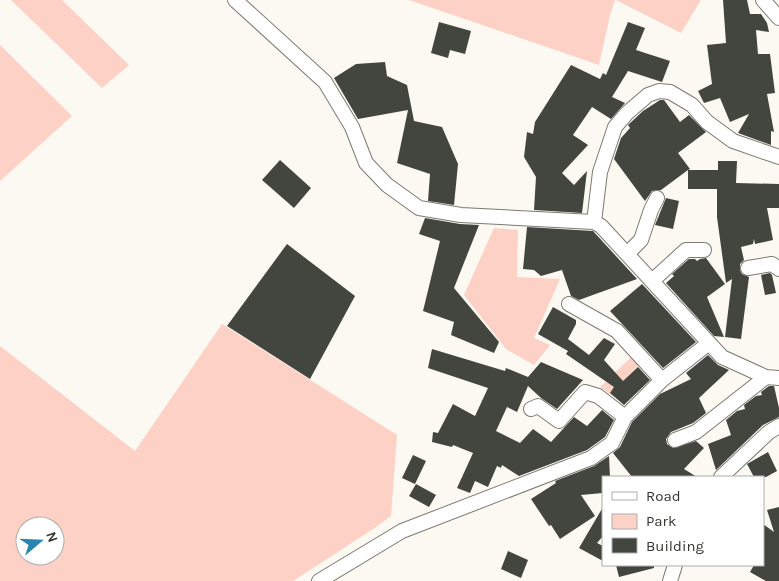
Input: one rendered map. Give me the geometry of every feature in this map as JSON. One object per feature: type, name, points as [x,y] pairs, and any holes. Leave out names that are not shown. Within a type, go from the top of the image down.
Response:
[{"type":"street","points":[[235,0],[325,82],[352,127],[366,162],[387,185],[419,208],[461,215],[594,222],[601,226],[722,357],[772,377]]},
{"type":"street","points":[[763,0],[779,18]]},
{"type":"street","points":[[594,222],[600,172],[615,127],[648,95],[659,91],[670,92],[692,105],[707,122],[733,141],[779,157]]},
{"type":"street","points":[[626,254],[641,240],[657,198]]},
{"type":"street","points":[[652,281],[686,250],[704,250]]},
{"type":"street","points":[[748,268],[772,264],[779,269]]},
{"type":"street","points":[[569,304],[617,331],[662,380]]},
{"type":"street","points":[[319,581],[402,531],[591,458],[612,443],[624,417],[662,380],[709,343]]},
{"type":"street","points":[[676,440],[696,432],[772,377]]},
{"type":"street","points":[[531,409],[538,406],[559,422],[585,392],[598,396],[624,417]]},
{"type":"street","points":[[722,476],[774,429],[779,443]]},
{"type":"street","points":[[670,581],[675,566]]},
{"type":"green space","points":[[11,0],[62,0],[129,65],[102,88]]},
{"type":"green space","points":[[409,0],[615,0],[599,65]]},
{"type":"green space","points":[[616,0],[701,0],[681,33]]},
{"type":"green space","points":[[0,45],[72,116],[0,181]]},
{"type":"green space","points":[[494,228],[518,230],[517,277],[560,279],[534,338],[550,345],[534,365],[506,349],[464,295]]},
{"type":"green space","points":[[222,324],[397,435],[391,516],[293,581],[0,581],[0,346],[135,451]]},
{"type":"green space","points":[[631,357],[639,365],[628,376],[632,381],[614,397],[600,387]]},
{"type":"building","points":[[723,0],[747,0],[750,14],[761,14],[767,23],[769,32],[756,30],[758,54],[770,54],[775,93],[767,94],[774,132],[771,131],[771,145],[738,133],[749,114],[730,122],[720,98],[704,103],[698,91],[712,84],[707,45],[726,43]]},
{"type":"building","points":[[439,22],[471,31],[465,54],[450,50],[448,58],[431,53]]},
{"type":"building","points":[[628,22],[645,28],[636,50],[670,61],[662,82],[628,71],[612,97],[625,103],[611,119],[592,107],[573,135],[588,145],[562,173],[574,185],[587,171],[582,213],[534,210],[536,177],[524,157],[527,132],[533,134],[535,122],[571,65],[600,79],[603,73],[606,75]]},
{"type":"building","points":[[385,62],[387,76],[407,85],[414,121],[442,127],[458,164],[454,205],[428,201],[430,174],[397,163],[408,110],[358,119],[334,78],[356,64]]},
{"type":"building","points":[[660,100],[664,100],[680,122],[689,115],[706,132],[678,153],[690,169],[661,190],[652,191],[645,201],[614,159],[621,138],[630,128],[628,125],[643,111]]},
{"type":"building","points":[[280,160],[311,188],[294,208],[262,180]]},
{"type":"building","points":[[718,161],[737,161],[736,183],[779,184],[779,208],[767,208],[773,240],[755,244],[754,239],[753,244],[741,247],[744,260],[740,264],[740,270],[742,274],[749,277],[741,339],[725,337],[732,279],[726,283],[717,217],[717,189],[688,189],[688,170],[718,170]]},
{"type":"building","points":[[666,198],[679,201],[673,229],[655,225]]},
{"type":"building","points":[[425,218],[479,225],[454,288],[499,342],[494,353],[451,335],[454,322],[423,311],[440,241],[419,234]]},
{"type":"building","points":[[527,227],[593,231],[637,279],[579,300],[571,296],[562,270],[541,276],[534,270],[523,269]]},
{"type":"building","points":[[287,244],[355,296],[310,379],[227,326]]},
{"type":"building","points":[[706,258],[725,284],[707,297],[724,337],[714,336],[666,283],[674,276],[672,274],[689,259],[697,261]]},
{"type":"building","points":[[770,273],[776,293],[765,295],[761,275]]},
{"type":"building","points":[[642,284],[696,342],[663,368],[610,311]]},
{"type":"building","points":[[553,307],[576,320],[576,324],[568,339],[589,355],[604,338],[615,344],[604,360],[623,381],[638,367],[650,380],[624,405],[610,393],[614,387],[566,354],[568,351],[538,334]]},
{"type":"building","points":[[432,349],[505,371],[506,368],[528,377],[541,362],[583,380],[557,409],[528,386],[517,412],[507,407],[496,431],[520,443],[533,429],[551,442],[574,417],[587,426],[602,410],[614,420],[605,437],[587,450],[519,476],[502,465],[501,468],[497,466],[488,487],[475,481],[470,493],[457,488],[473,453],[453,445],[452,447],[432,442],[433,432],[438,433],[453,404],[475,416],[488,388],[428,368]]},
{"type":"building","points":[[708,355],[718,365],[729,370],[699,398],[706,413],[693,423],[671,432],[666,439],[667,444],[673,448],[696,441],[704,448],[684,469],[695,476],[631,476],[613,453],[620,447],[632,422],[660,394],[691,379],[686,373]]},
{"type":"building","points":[[769,386],[774,386],[779,417],[763,425],[716,470],[708,444],[731,435],[726,420],[737,411],[745,409],[744,405],[756,396],[762,395],[761,392]]},
{"type":"building","points":[[768,452],[777,471],[766,477],[753,476],[747,464]]},
{"type":"building","points":[[413,455],[426,461],[415,484],[402,478]]},
{"type":"building","points":[[609,456],[610,476],[602,476],[602,493],[581,495],[595,516],[560,539],[531,499],[556,483],[555,481],[594,466]]},
{"type":"building","points":[[416,484],[436,495],[429,507],[409,496]]},
{"type":"building","points":[[779,507],[779,581],[766,581],[750,572],[753,566],[764,566],[764,525],[774,532],[767,510]]},
{"type":"building","points":[[602,509],[602,537],[597,543],[602,546],[602,560],[579,548]]},
{"type":"building","points":[[508,551],[528,560],[521,578],[501,569]]},
{"type":"building","points":[[616,566],[654,566],[654,568],[619,577]]}]
